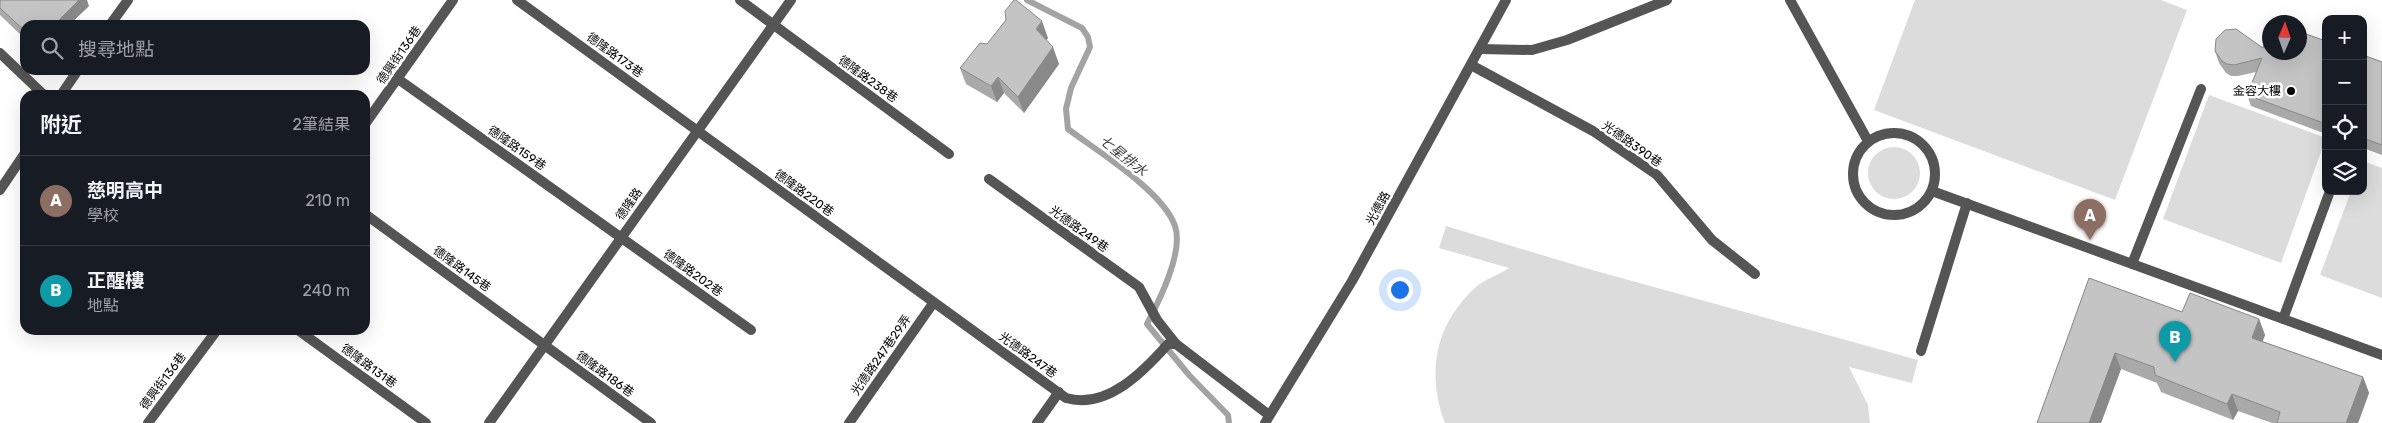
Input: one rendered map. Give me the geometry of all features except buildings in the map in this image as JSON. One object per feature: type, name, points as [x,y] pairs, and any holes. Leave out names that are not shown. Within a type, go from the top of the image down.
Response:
[{"type":"street","points":[[114,20],[128,0]]},
{"type":"street","name":"德興街136巷","points":[[370,117],[453,0]]},
{"type":"street","name":"德隆路173巷","points":[[517,0],[698,130]]},
{"type":"street","name":"德隆路238巷","points":[[740,0],[949,154]]},
{"type":"street","name":"德隆路","points":[[489,423],[791,0]]},
{"type":"street","name":"光德路","points":[[1267,419],[1352,281],[1506,0]]},
{"type":"street","points":[[1480,49],[1532,50],[1583,34],[1667,0]]},
{"type":"street","points":[[1790,0],[1868,141]]},
{"type":"street","points":[[0,53],[20,72]]},
{"type":"street","name":"光德路390巷","points":[[1471,65],[1593,131],[1656,175],[1712,240],[1755,274]]},
{"type":"street","points":[[23,75],[39,90]]},
{"type":"street","points":[[64,90],[75,75]]},
{"type":"street","name":"德隆路159巷","points":[[398,79],[621,237]]},
{"type":"street","points":[[2132,264],[2201,89]]},
{"type":"street","name":"德隆路220巷","points":[[698,130],[896,275]]},
{"type":"street","points":[[1895,132],[1909,135],[1920,142],[1929,152],[1935,164],[1936,178],[1932,191],[1920,206],[1902,215],[1882,213],[1864,203],[1856,192],[1853,179],[1853,165],[1859,152],[1868,141],[1881,135],[1895,132]]},
{"type":"street","points":[[0,190],[20,160]]},
{"type":"street","name":"光德路249巷","points":[[988,179],[1139,287],[1172,344]]},
{"type":"street","points":[[1932,191],[2382,355]]},
{"type":"street","points":[[2283,318],[2329,195]]},
{"type":"street","points":[[1922,351],[1967,203]]},
{"type":"street","name":"德隆路145巷","points":[[370,218],[545,345]]},
{"type":"street","name":"德隆路202巷","points":[[621,237],[751,330]]},
{"type":"street","name":"光德路247巷","points":[[896,275],[1066,398],[1075,401],[1114,392],[1172,344]]},
{"type":"street","name":"光德路247巷29弄","points":[[849,423],[934,302]]},
{"type":"street","name":"德興街136巷","points":[[148,423],[213,335]]},
{"type":"street","name":"德隆路131巷","points":[[305,335],[426,423]]},
{"type":"street","points":[[1172,344],[1267,419]]},
{"type":"street","name":"德隆路186巷","points":[[545,345],[652,423]]},
{"type":"street","points":[[1037,423],[1059,392]]},
{"type":"shaded area","points":[[1915,0],[2161,0],[2187,10],[2115,200],[1874,110]]},
{"type":"shaded area","points":[[2209,95],[2322,137],[2322,149],[2281,263],[2163,219]]},
{"type":"shaded area","points":[[1894,147],[1904,149],[1912,155],[1918,163],[1920,173],[1918,183],[1912,191],[1904,197],[1894,199],[1884,197],[1876,191],[1870,183],[1868,173],[1870,163],[1876,155],[1884,149]]},
{"type":"shaded area","points":[[2367,162],[2382,168],[2382,298],[2320,275],[2350,195],[2367,195]]},
{"type":"shaded area","points":[[1446,226],[1585,268],[1918,360],[1912,383],[1849,367],[1868,405],[1870,423],[1445,423],[1436,386],[1438,350],[1443,333],[1462,301],[1476,287],[1509,268],[1439,248]]},
{"type":"waterway","name":"七星排水","points":[[1027,0],[1082,28],[1088,37],[1090,47],[1071,88],[1066,109],[1068,129],[1144,186],[1168,213],[1175,226],[1177,237],[1176,249],[1169,276],[1147,324],[1189,375],[1228,415],[1229,423]]},
{"type":"place","name":"金容大樓","points":[[2291,91]]},
{"type":"place","name":"慈明高中","points":[[2090,240]]},
{"type":"place","name":"正醒樓","points":[[2175,362]]}]
